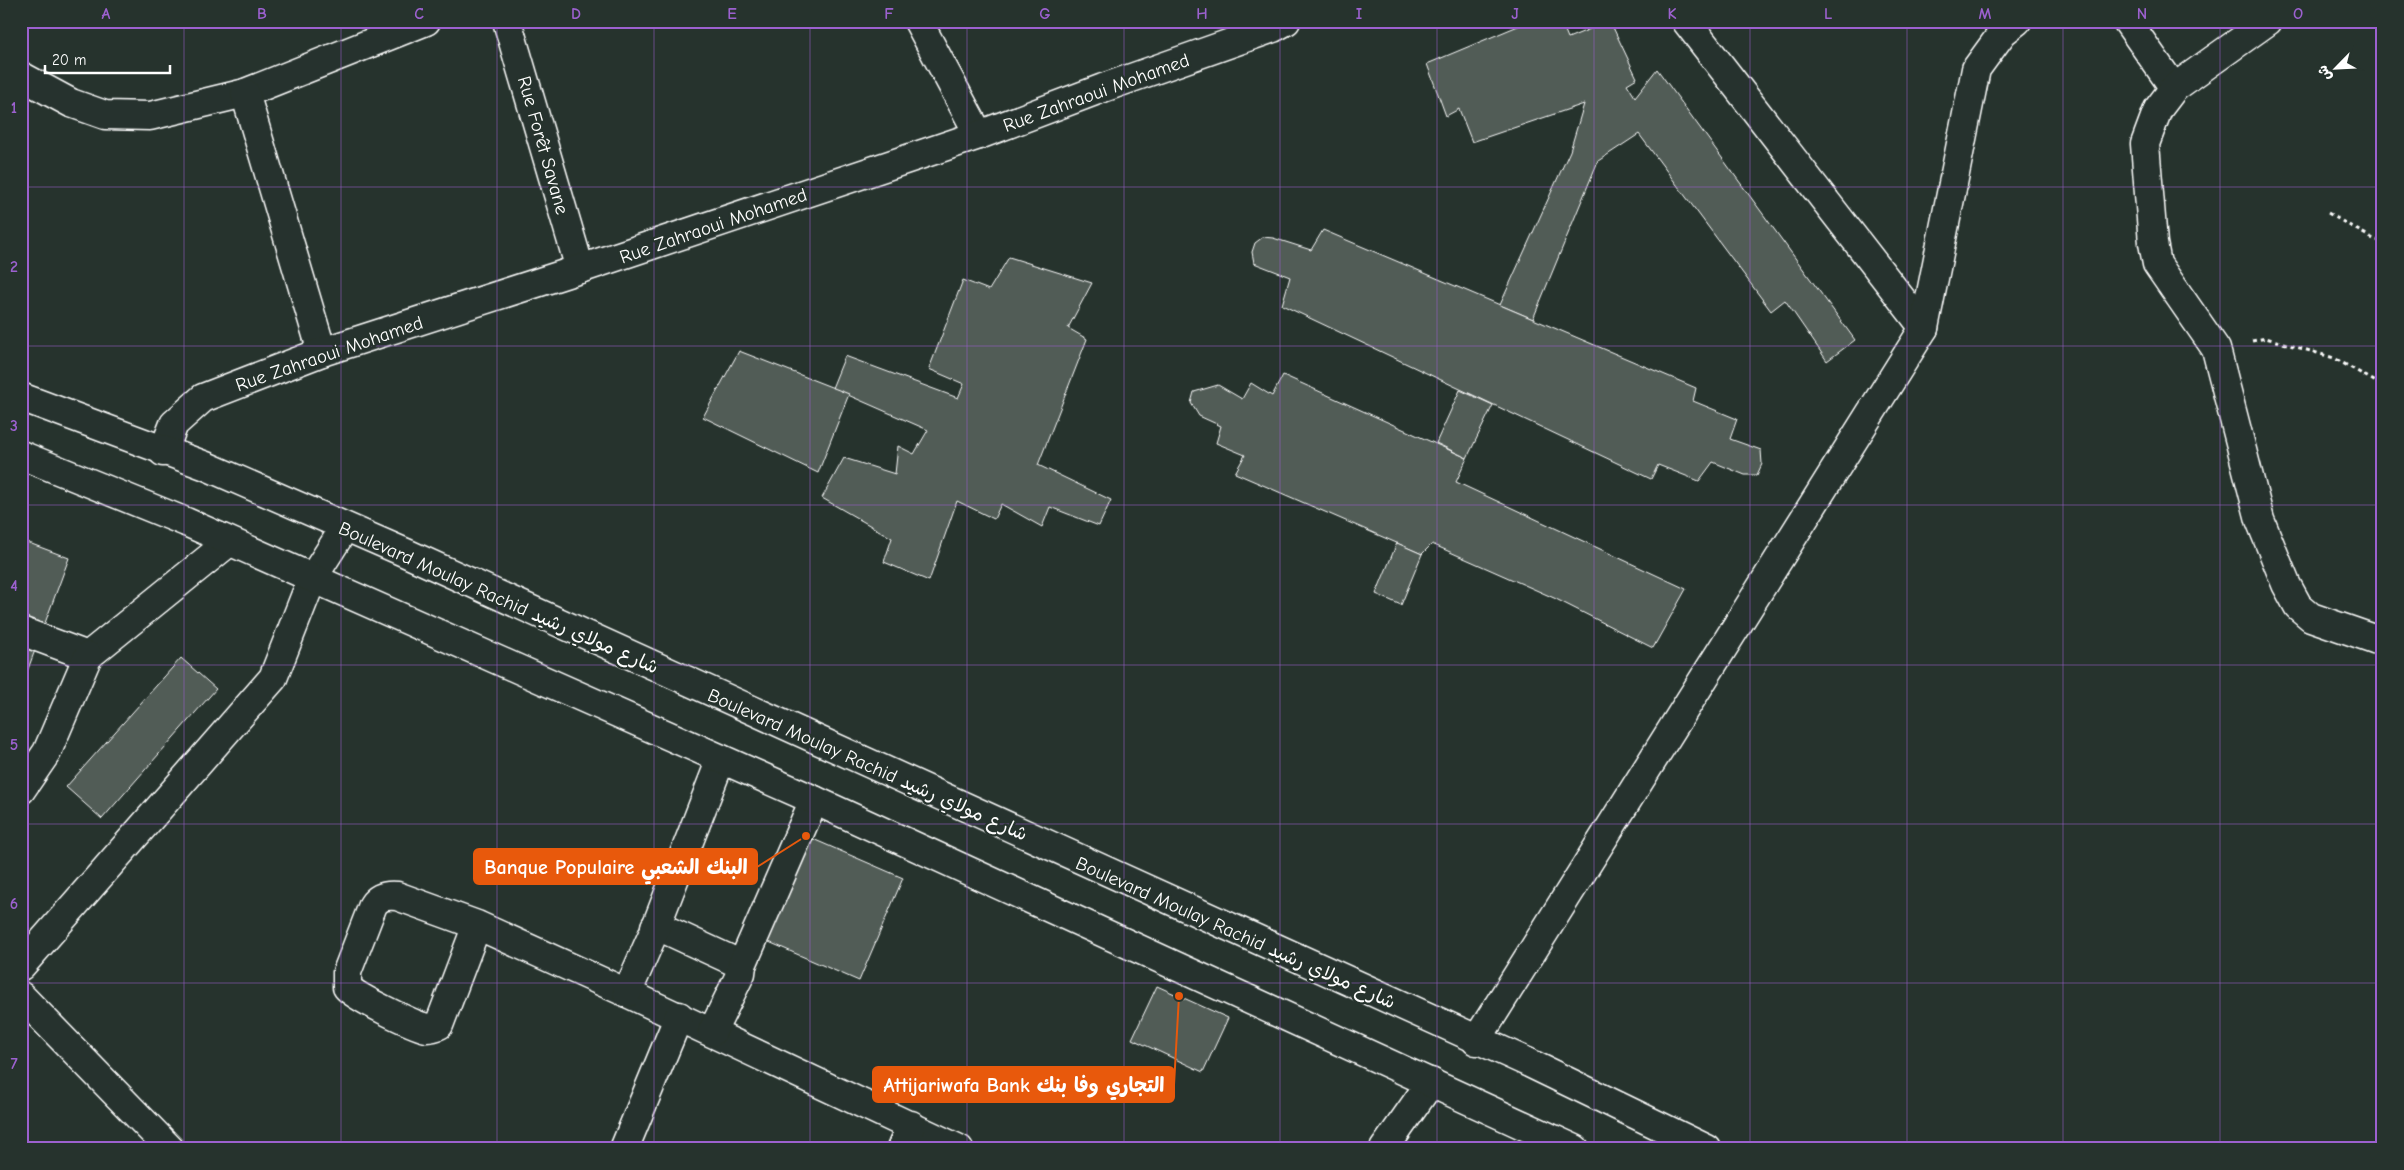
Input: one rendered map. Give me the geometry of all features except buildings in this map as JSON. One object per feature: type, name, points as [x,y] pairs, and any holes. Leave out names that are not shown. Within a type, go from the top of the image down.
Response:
[{"type":"street","points":[[21,76],[71,103],[105,115],[150,116],[245,93],[426,21]]},
{"type":"street","name":"Rue Forêt Savane","points":[[507,21],[580,269]]},
{"type":"street","points":[[918,21],[979,135]]},
{"type":"street","name":"Rue Zahraoui Mohamed","points":[[163,452],[174,424],[203,398],[322,352],[580,269],[979,135],[1273,28],[1286,21]]},
{"type":"street","points":[[1686,21],[1924,328]]},
{"type":"street","points":[[1476,1041],[1924,328],[1976,69],[2004,32],[2016,21]]},
{"type":"street","points":[[2127,21],[2174,88]]},
{"type":"street","points":[[2268,21],[2174,88],[2158,110],[2145,144],[2153,243],[2157,264],[2216,349],[2260,520],[2286,584],[2298,606],[2311,617],[2383,642]]},
{"type":"street","points":[[245,93],[322,352]]},
{"type":"street","name":"Boulevard Moulay Rachid شارع مولاي رشيد","points":[[21,397],[163,452],[206,466],[345,527],[1476,1041],[1525,1061],[1707,1149]]},
{"type":"street","points":[[21,455],[229,542],[814,800],[1575,1149]]},
{"type":"street","points":[[21,966],[273,678],[312,579],[345,527]]},
{"type":"street","points":[[21,790],[47,752],[88,656],[229,542]]},
{"type":"street","points":[[21,631],[88,656]]},
{"type":"street","points":[[627,993],[721,759]]},
{"type":"street","points":[[712,1032],[741,973],[742,966],[814,800]]},
{"type":"street","points":[[477,925],[439,1025],[428,1028],[420,1025],[358,996],[347,987],[347,972],[377,898],[397,896],[477,925],[679,1016],[906,1137],[958,1149]]},
{"type":"street","points":[[655,927],[662,928],[742,966]]},
{"type":"street","points":[[21,996],[170,1149]]},
{"type":"street","points":[[624,1149],[679,1016]]},
{"type":"street","points":[[1384,1149],[1431,1082]]},
{"type":"path","points":[[2328,213],[2375,240],[2383,241]]},
{"type":"path","points":[[2216,349],[2266,338],[2334,358],[2383,386]]},
{"type":"place","name":"Banque Populaire البنك الشعبي","points":[[806,836]]},
{"type":"place","name":"Attijariwafa Bank التجاري وفا بنك","points":[[1179,996]]}]
